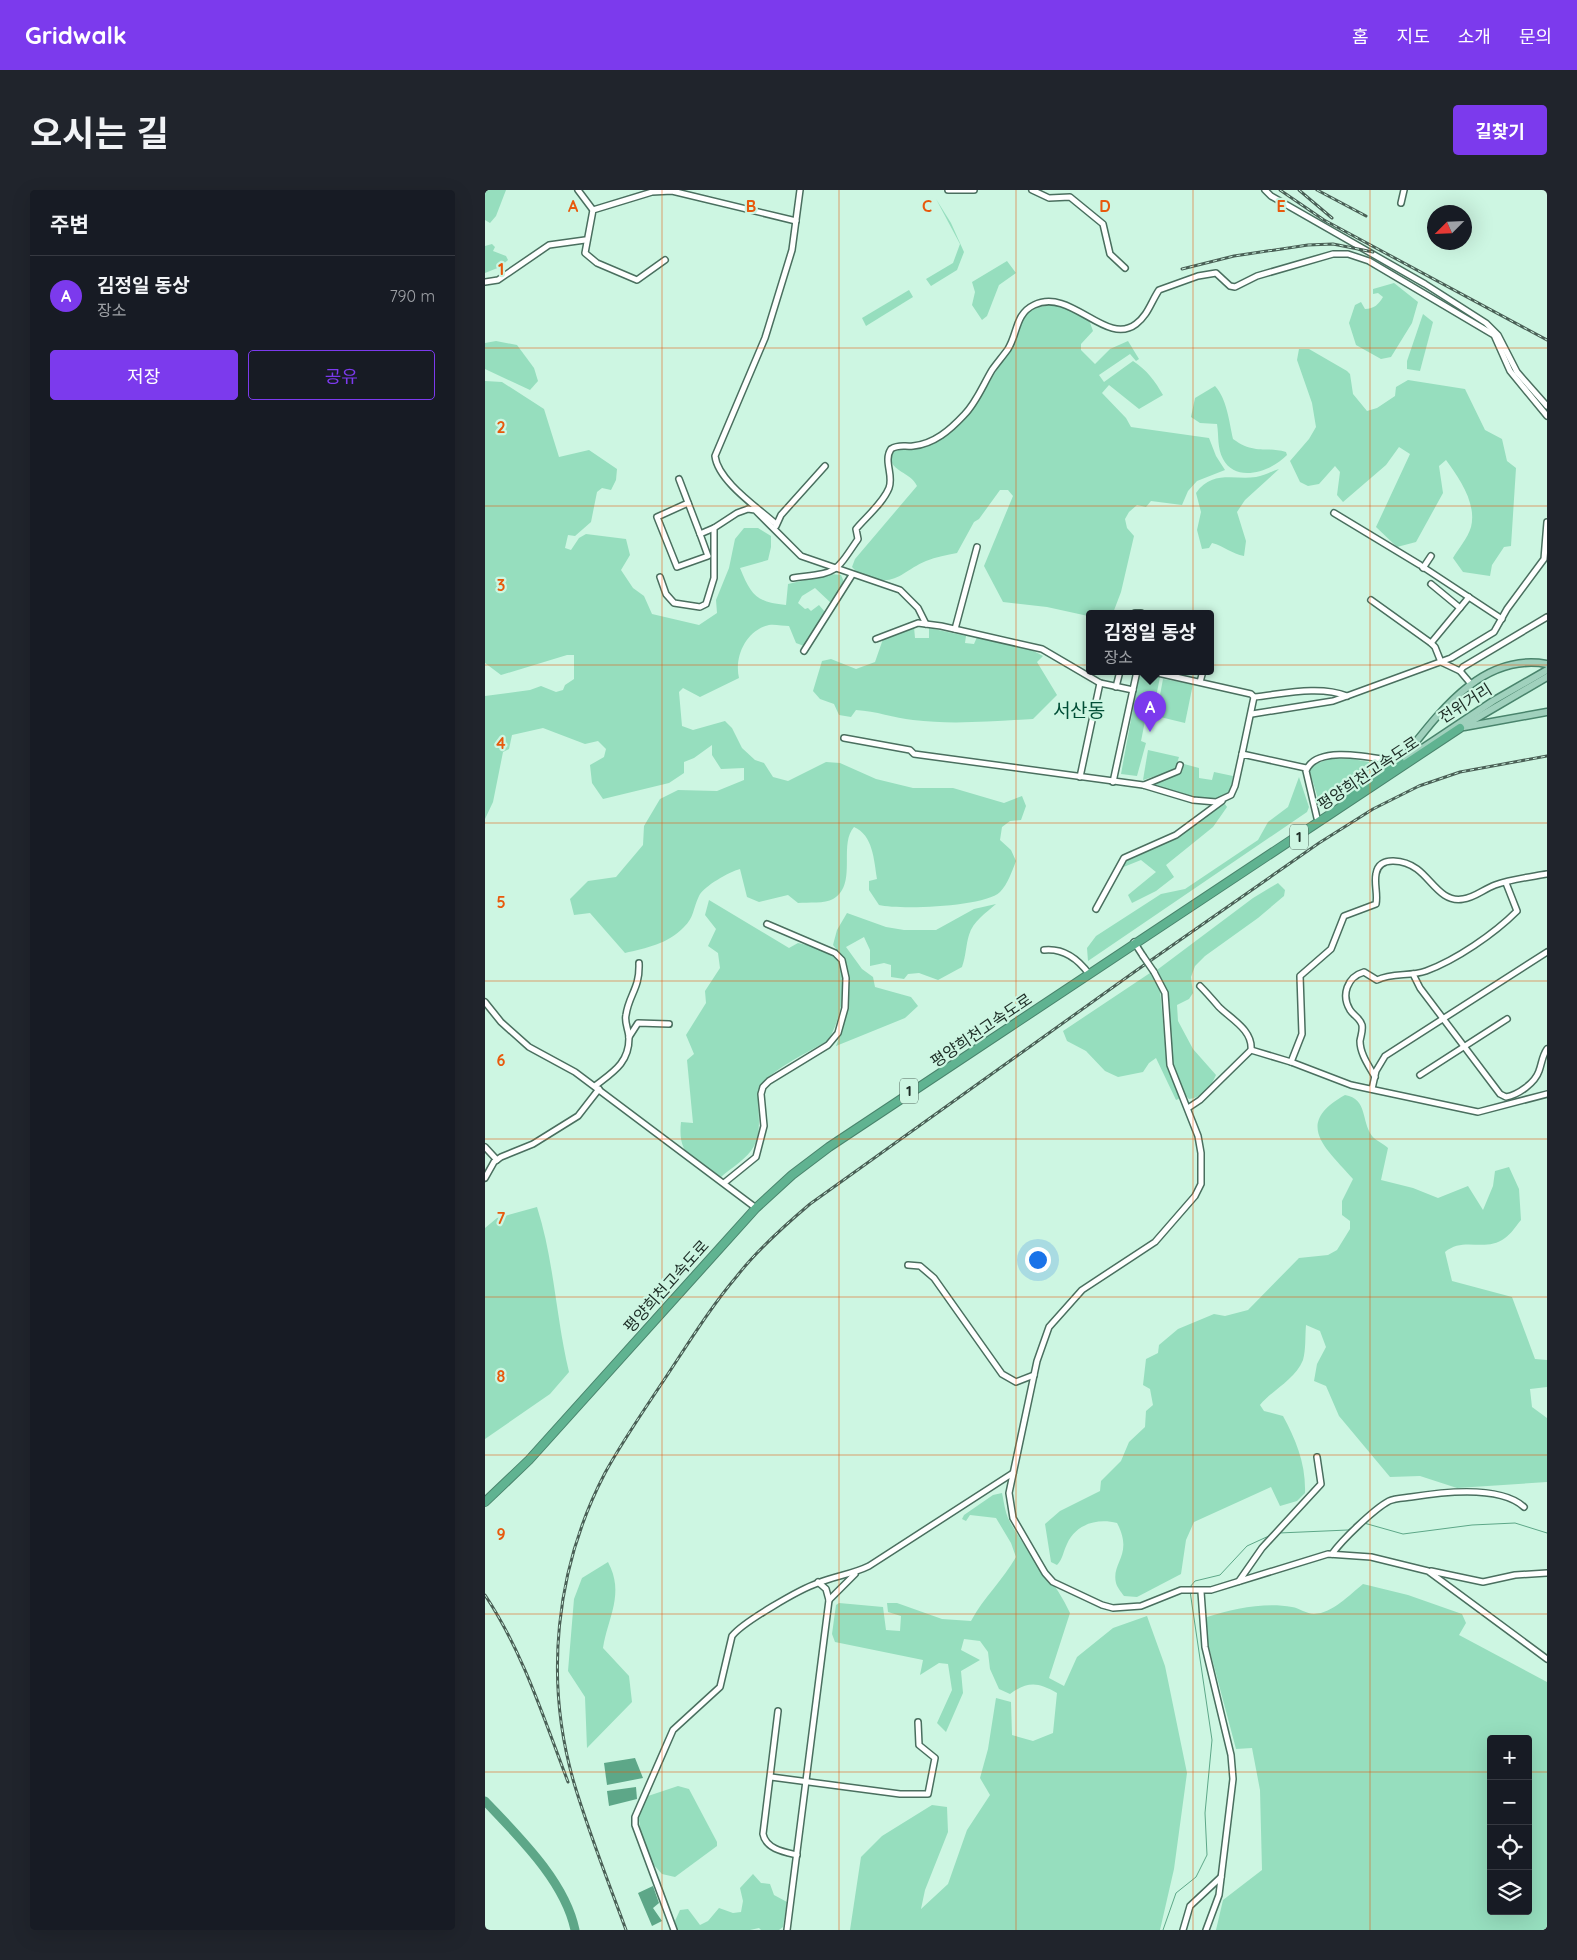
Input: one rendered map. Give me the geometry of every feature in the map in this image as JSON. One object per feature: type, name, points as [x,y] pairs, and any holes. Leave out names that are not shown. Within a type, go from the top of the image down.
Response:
[{"type":"highway","name":"평양희천고속도로","points":[[485,1498],[528,1458],[755,1207],[793,1175],[829,1147],[1089,973],[1461,728]]},
{"type":"highway","name":"평양희천고속도로","points":[[1135,943],[1400,762]]},
{"type":"highway","name":"평양희천고속도로","points":[[485,1502],[529,1460],[755,1207]]},
{"type":"main road","points":[[1400,762],[1435,720],[1471,684],[1495,670],[1507,666],[1532,662],[1547,664]]},
{"type":"main road","name":"전위거리","points":[[1461,728],[1545,673]]},
{"type":"main road","name":"전위거리","points":[[1400,762],[1493,701],[1545,673]]},
{"type":"main road","points":[[1461,728],[1547,712]]},
{"type":"street","points":[[578,190],[593,210]]},
{"type":"street","points":[[801,190],[792,250],[765,338],[715,456],[716,463],[723,476],[775,527],[801,556],[900,590],[918,608],[926,624]]},
{"type":"street","points":[[947,190],[974,190]]},
{"type":"street","points":[[1032,190],[1049,198],[1070,197],[1077,202],[1103,224],[1110,254],[1125,268]]},
{"type":"street","points":[[1265,190],[1271,196],[1425,284],[1486,323],[1498,335],[1517,372],[1547,406]]},
{"type":"street","points":[[1401,203],[1404,190]]},
{"type":"street","points":[[593,210],[652,192],[672,191],[796,221]]},
{"type":"street","points":[[593,210],[585,240],[585,253],[587,257],[611,270],[637,280],[665,260]]},
{"type":"street","points":[[485,282],[498,280],[549,245],[585,240]]},
{"type":"street","points":[[793,578],[829,573],[839,568],[858,539],[856,529],[889,488],[888,458],[891,449],[897,446],[923,445],[937,438],[965,415],[1008,348],[1020,316],[1030,307],[1045,301],[1059,302],[1085,313],[1105,326],[1124,329],[1139,322],[1150,309],[1159,290],[1198,276],[1215,273],[1230,286],[1235,287],[1257,276],[1333,254],[1357,256],[1406,281],[1494,335],[1510,371],[1547,416]]},
{"type":"street","points":[[775,527],[781,516],[825,466]]},
{"type":"street","points":[[679,479],[708,556],[677,567],[657,516],[688,503]]},
{"type":"street","points":[[700,534],[714,528],[737,513],[749,509],[759,514],[775,527]]},
{"type":"street","points":[[1334,514],[1502,619]]},
{"type":"street","points":[[1252,714],[1333,701],[1370,686],[1441,662],[1494,632],[1544,559],[1547,522]]},
{"type":"street","points":[[660,577],[666,594],[674,603],[701,606],[706,604],[714,578],[714,528]]},
{"type":"street","points":[[955,629],[977,547]]},
{"type":"street","points":[[1423,568],[1431,556]]},
{"type":"street","points":[[804,651],[852,575]]},
{"type":"street","points":[[1431,584],[1459,608]]},
{"type":"street","points":[[1431,643],[1469,597]]},
{"type":"street","points":[[1371,600],[1431,643],[1435,647],[1441,662],[1459,671],[1471,684]]},
{"type":"street","points":[[1459,671],[1481,654],[1547,617]]},
{"type":"street","points":[[876,639],[910,625],[926,624],[1042,649],[1086,675]]},
{"type":"street","points":[[1086,675],[1100,683],[1133,690]]},
{"type":"street","points":[[1116,686],[1119,675]]},
{"type":"street","points":[[1113,782],[1136,675]]},
{"type":"street","points":[[1168,675],[1251,694],[1254,697],[1317,691],[1336,692],[1347,696]]},
{"type":"street","points":[[1200,682],[1202,675]]},
{"type":"street","points":[[1080,777],[1100,683]]},
{"type":"street","points":[[1096,909],[1124,858],[1176,835],[1231,794],[1235,786],[1252,714],[1254,697]]},
{"type":"street","points":[[844,738],[910,750],[914,754],[1143,785],[1193,800],[1216,802],[1224,799]]},
{"type":"street","points":[[1242,754],[1306,768]]},
{"type":"street","points":[[1306,768],[1312,762],[1329,755],[1359,756],[1400,762]]},
{"type":"street","points":[[1143,785],[1178,771],[1180,764]]},
{"type":"street","points":[[1306,768],[1317,818]]},
{"type":"street","points":[[1291,1062],[1302,1034],[1300,976],[1331,949],[1345,916],[1377,904],[1376,872],[1386,861],[1396,861],[1417,869],[1439,891],[1450,898],[1463,899],[1506,883],[1547,874]]},
{"type":"street","points":[[1375,1077],[1361,1048],[1362,1026],[1359,1018],[1350,1010],[1346,996],[1347,986],[1352,978],[1364,972],[1377,980],[1388,974],[1413,974],[1432,968],[1479,942],[1517,911],[1506,883]]},
{"type":"street","points":[[724,1183],[756,1157],[764,1126],[761,1094],[763,1088],[769,1081],[828,1045],[838,1033],[845,1008],[846,978],[842,960],[828,948],[767,924]]},
{"type":"street","points":[[1135,943],[1154,972],[1165,994],[1170,1064],[1183,1099],[1189,1108],[1201,1154],[1201,1184],[1195,1196],[1155,1242],[1082,1290],[1049,1327],[1043,1341],[1009,1493],[1013,1518],[1045,1573],[1053,1582],[1102,1605],[1113,1608],[1141,1606],[1181,1590],[1201,1592],[1332,1554],[1371,1556],[1428,1571],[1483,1582],[1515,1575],[1547,1573]]},
{"type":"street","points":[[1044,950],[1058,950],[1076,959],[1089,973]]},
{"type":"street","points":[[1372,1089],[1376,1071],[1385,1056],[1547,952]]},
{"type":"street","points":[[485,1178],[497,1160],[533,1144],[578,1116],[597,1087],[622,1065],[626,1058],[629,1038],[625,1016],[637,988],[639,963]]},
{"type":"street","points":[[1413,974],[1420,988],[1465,1045],[1500,1094],[1506,1097],[1521,1090],[1535,1078],[1543,1054],[1547,1049]]},
{"type":"street","points":[[1200,986],[1220,1008],[1234,1017],[1250,1039],[1251,1050]]},
{"type":"street","points":[[485,1002],[501,1022],[529,1047],[575,1072],[597,1087],[680,1152],[755,1207]]},
{"type":"street","points":[[1420,1075],[1507,1018]]},
{"type":"street","points":[[629,1038],[638,1023],[669,1024]]},
{"type":"street","points":[[1189,1108],[1200,1100],[1251,1050]]},
{"type":"street","points":[[1251,1050],[1291,1062],[1351,1084],[1478,1112],[1547,1094]]},
{"type":"street","points":[[485,1147],[497,1160]]},
{"type":"street","points":[[908,1265],[920,1266],[934,1278],[1002,1374],[1016,1382],[1034,1376]]},
{"type":"street","points":[[1239,1581],[1262,1548],[1321,1484],[1317,1457]]},
{"type":"street","points":[[829,1600],[857,1572],[1013,1473]]},
{"type":"street","points":[[1332,1554],[1358,1526],[1391,1500],[1465,1492],[1516,1500],[1524,1507]]},
{"type":"street","points":[[1428,1571],[1547,1659]]},
{"type":"street","points":[[674,1930],[635,1825],[637,1808],[673,1730],[721,1688],[732,1636],[801,1590],[818,1582],[857,1572]]},
{"type":"street","points":[[787,1930],[829,1600],[826,1589],[818,1582]]},
{"type":"street","points":[[1201,1592],[1205,1647],[1233,1772],[1221,1877],[1216,1905],[1206,1930]]},
{"type":"street","points":[[778,1711],[763,1838],[778,1850],[797,1855]]},
{"type":"street","points":[[771,1777],[900,1794],[928,1794],[935,1758],[919,1745],[918,1722]]},
{"type":"street","points":[[1183,1930],[1190,1906],[1221,1877]]},
{"type":"shaded area","points":[[485,190],[506,190],[496,216],[490,223],[485,220]]},
{"type":"shaded area","points":[[936,199],[951,223],[964,252],[957,270],[931,286],[926,279],[953,263],[960,244]]},
{"type":"shaded area","points":[[492,244],[495,247],[493,251],[506,256],[508,260],[500,267],[485,273],[485,246]]},
{"type":"shaded area","points":[[1007,261],[1016,273],[999,285],[987,316],[982,320],[972,305],[975,292],[972,282]]},
{"type":"shaded area","points":[[1394,283],[1418,302],[1412,323],[1391,357],[1381,359],[1356,345],[1349,323],[1355,305],[1361,302],[1365,309],[1368,309],[1376,306],[1381,300],[1383,297],[1378,293],[1373,294],[1373,289]]},
{"type":"shaded area","points":[[909,290],[913,297],[866,326],[862,318]]},
{"type":"shaded area","points":[[1058,304],[1089,320],[1093,331],[1081,344],[1081,350],[1095,364],[1110,349],[1128,341],[1139,359],[1136,361],[1130,354],[1099,375],[1104,382],[1133,361],[1147,372],[1163,395],[1139,409],[1109,385],[1102,393],[1126,418],[1131,427],[1209,438],[1216,456],[1225,470],[1197,481],[1188,491],[1182,505],[1151,501],[1146,507],[1137,505],[1129,512],[1125,519],[1127,528],[1134,536],[1121,592],[1114,610],[1086,610],[1086,616],[1047,607],[1003,602],[984,566],[1013,496],[1008,490],[1000,490],[979,519],[974,522],[957,553],[926,561],[892,579],[878,580],[856,571],[852,567],[855,559],[917,486],[914,481],[892,464],[891,452],[900,449],[918,449],[937,441],[968,415],[1009,351],[1025,313],[1034,308]]},
{"type":"shaded area","points":[[1423,314],[1433,322],[1420,371],[1407,369],[1407,361]]},
{"type":"shaded area","points":[[496,341],[517,345],[534,368],[538,381],[530,390],[485,369],[485,343]]},
{"type":"shaded area","points":[[1299,349],[1309,349],[1347,371],[1350,374],[1353,394],[1367,411],[1377,408],[1395,396],[1396,387],[1408,380],[1465,389],[1485,430],[1502,439],[1507,461],[1516,468],[1511,546],[1504,547],[1492,565],[1490,576],[1463,572],[1453,558],[1468,535],[1472,518],[1466,491],[1446,460],[1439,466],[1443,493],[1416,542],[1397,547],[1376,527],[1410,454],[1399,447],[1386,465],[1343,502],[1337,495],[1340,472],[1335,466],[1319,484],[1308,486],[1300,482],[1290,461],[1309,439],[1316,427],[1312,403],[1297,360]]},
{"type":"shaded area","points":[[485,381],[502,382],[544,409],[559,457],[589,450],[617,469],[616,480],[611,490],[602,488],[597,492],[591,522],[575,536],[568,535],[565,548],[571,550],[579,538],[586,534],[626,539],[630,555],[621,570],[633,588],[644,596],[652,614],[699,625],[717,613],[716,600],[729,568],[735,539],[744,528],[758,528],[771,536],[768,560],[740,568],[751,591],[761,599],[786,605],[788,584],[831,574],[841,575],[844,582],[831,603],[815,588],[802,596],[798,603],[811,611],[819,605],[825,612],[804,646],[796,643],[789,626],[769,625],[754,632],[743,646],[738,662],[739,678],[700,697],[683,688],[679,692],[682,726],[693,730],[725,721],[732,728],[742,748],[755,760],[764,763],[773,777],[788,781],[826,762],[840,763],[876,779],[913,788],[953,788],[1004,803],[1022,796],[1026,806],[1021,820],[1010,821],[1002,827],[1000,840],[1011,850],[1016,861],[1003,889],[991,897],[961,904],[923,907],[879,905],[869,890],[869,881],[877,879],[869,842],[854,827],[847,844],[845,884],[840,893],[830,901],[798,903],[788,895],[759,902],[747,897],[740,869],[717,880],[702,892],[690,920],[678,933],[664,941],[625,953],[590,913],[574,915],[570,899],[588,881],[616,877],[643,845],[644,826],[660,799],[678,790],[717,791],[744,780],[744,768],[721,769],[712,755],[712,745],[694,758],[684,762],[684,773],[669,783],[603,799],[592,783],[590,765],[604,757],[606,749],[598,741],[585,744],[543,728],[512,735],[509,749],[503,752],[493,802],[485,819],[485,696],[530,690],[541,686],[556,692],[563,690],[565,685],[574,679],[574,655],[567,655],[501,675],[485,663]]},
{"type":"shaded area","points":[[1215,386],[1225,404],[1233,439],[1254,449],[1279,450],[1286,452],[1287,455],[1273,466],[1264,470],[1245,473],[1229,467],[1220,451],[1217,424],[1200,423],[1191,417],[1195,398]]},
{"type":"shaded area","points":[[1279,469],[1245,500],[1237,512],[1246,541],[1244,556],[1212,543],[1209,548],[1202,549],[1197,530],[1201,512],[1196,493],[1202,486],[1216,479],[1256,477]]},
{"type":"shaded area","points":[[914,627],[915,638],[929,638],[929,628],[966,636],[965,643],[974,644],[977,637],[1028,648],[1043,656],[1037,662],[1057,695],[1033,719],[943,722],[906,719],[856,710],[851,717],[839,715],[834,704],[820,699],[813,691],[822,661],[831,659],[856,669],[875,662],[883,639]]},
{"type":"shaded area","points":[[1150,675],[1160,677],[1151,722],[1145,721],[1141,741],[1146,743],[1137,776],[1121,774],[1139,676]]},
{"type":"shaded area","points":[[1163,679],[1193,684],[1185,723],[1156,716]]},
{"type":"shaded area","points":[[1148,750],[1179,757],[1175,770],[1143,780]]},
{"type":"shaded area","points":[[1329,759],[1352,759],[1375,763],[1374,767],[1324,801],[1319,802],[1309,769]]},
{"type":"shaded area","points":[[1184,764],[1199,768],[1199,778],[1212,780],[1214,772],[1233,776],[1228,793],[1224,797],[1217,799],[1199,798],[1153,784],[1182,772]]},
{"type":"shaded area","points":[[1299,777],[1309,807],[1307,812],[1088,961],[1087,948],[1096,936],[1161,894],[1185,889],[1258,840],[1268,822],[1288,807]]},
{"type":"shaded area","points":[[1225,804],[1227,807],[1213,827],[1166,865],[1174,877],[1156,891],[1132,903],[1128,895],[1156,872],[1141,860],[1121,868],[1126,859],[1173,838]]},
{"type":"shaded area","points":[[1278,883],[1285,890],[1284,896],[1258,918],[1205,956],[1195,966],[1191,977],[1193,993],[1189,999],[1177,1005],[1178,1021],[1193,1049],[1216,1075],[1203,1094],[1189,1099],[1185,1095],[1173,1064],[1166,989],[1157,970],[1253,898]]},
{"type":"shaded area","points":[[709,900],[789,948],[798,943],[832,954],[840,962],[844,979],[839,1014],[827,1041],[773,1073],[761,1086],[758,1097],[759,1130],[754,1146],[744,1159],[721,1177],[690,1156],[682,1143],[681,1134],[681,1122],[693,1123],[687,1060],[694,1054],[686,1035],[706,1003],[705,991],[720,968],[718,953],[708,946],[716,929],[705,915]]},
{"type":"shaded area","points":[[996,904],[973,926],[962,967],[938,980],[919,973],[908,974],[904,979],[891,977],[891,965],[884,963],[870,966],[870,950],[864,937],[846,947],[862,969],[873,977],[875,987],[911,997],[918,1006],[905,1018],[836,1046],[846,1015],[849,982],[844,959],[833,945],[837,930],[847,913],[886,927],[904,930],[936,930],[974,909]]},
{"type":"shaded area","points":[[1150,973],[1160,990],[1167,1064],[1181,1098],[1176,1100],[1156,1058],[1149,1063],[1143,1072],[1118,1077],[1105,1071],[1086,1051],[1067,1041],[1063,1031]]},
{"type":"shaded area","points":[[1345,1095],[1357,1101],[1361,1106],[1372,1136],[1388,1148],[1381,1180],[1413,1188],[1438,1198],[1468,1186],[1483,1210],[1493,1186],[1495,1171],[1509,1167],[1519,1189],[1521,1220],[1505,1238],[1497,1242],[1482,1245],[1460,1245],[1452,1247],[1445,1252],[1452,1281],[1512,1297],[1535,1359],[1547,1360],[1547,1387],[1530,1389],[1532,1407],[1547,1418],[1547,1482],[1457,1488],[1420,1476],[1390,1477],[1339,1416],[1326,1386],[1314,1381],[1317,1364],[1326,1347],[1320,1331],[1306,1325],[1304,1356],[1299,1367],[1289,1379],[1260,1405],[1264,1411],[1283,1416],[1296,1443],[1302,1462],[1305,1482],[1305,1493],[1297,1501],[1280,1506],[1271,1487],[1194,1522],[1186,1540],[1181,1574],[1137,1597],[1124,1596],[1116,1583],[1116,1569],[1123,1551],[1122,1534],[1117,1523],[1102,1521],[1082,1527],[1071,1537],[1057,1565],[1051,1562],[1045,1524],[1060,1511],[1100,1491],[1101,1481],[1121,1461],[1129,1442],[1145,1427],[1146,1411],[1153,1405],[1150,1389],[1143,1385],[1146,1359],[1158,1353],[1159,1345],[1178,1329],[1214,1314],[1225,1316],[1248,1310],[1299,1258],[1328,1255],[1337,1250],[1350,1229],[1350,1221],[1342,1215],[1342,1201],[1353,1179],[1325,1146],[1319,1136],[1318,1126],[1321,1116],[1329,1106]]},
{"type":"shaded area","points":[[537,1207],[551,1268],[569,1372],[550,1394],[485,1439],[485,1228],[497,1218]]},
{"type":"shaded area","points":[[1002,1493],[1009,1520],[1057,1589],[1070,1613],[1049,1678],[1064,1686],[1077,1657],[1113,1628],[1147,1616],[1165,1666],[1187,1773],[1174,1869],[1160,1930],[850,1930],[861,1857],[882,1836],[932,1805],[947,1807],[948,1832],[925,1890],[921,1909],[948,1884],[967,1830],[990,1795],[980,1778],[988,1749],[996,1698],[1011,1702],[1012,1735],[1033,1741],[1053,1733],[1057,1693],[1033,1684],[1022,1687],[1010,1694],[999,1689],[990,1669],[988,1652],[980,1641],[964,1639],[961,1650],[980,1660],[961,1671],[963,1693],[946,1732],[937,1723],[952,1690],[948,1664],[939,1663],[920,1675],[923,1660],[835,1642],[832,1634],[836,1605],[839,1603],[883,1607],[886,1630],[900,1631],[901,1616],[888,1612],[887,1603],[897,1603],[942,1619],[971,1621],[1016,1557],[1011,1543],[996,1518],[970,1515],[966,1521],[962,1519],[964,1515],[993,1495]]},
{"type":"shaded area","points":[[608,1562],[613,1574],[615,1595],[603,1648],[629,1676],[632,1702],[587,1748],[585,1697],[568,1671],[574,1599],[582,1578]]},
{"type":"shaded area","points":[[1363,1584],[1408,1595],[1462,1614],[1466,1623],[1459,1635],[1547,1682],[1547,1930],[1216,1930],[1223,1900],[1262,1870],[1260,1790],[1252,1748],[1236,1749],[1206,1636],[1207,1617],[1227,1611],[1271,1605],[1292,1607],[1314,1614],[1334,1607]]},
{"type":"shaded area","points":[[635,1758],[643,1778],[607,1785],[604,1763]]},
{"type":"shaded area","points":[[678,1786],[689,1789],[717,1842],[717,1846],[675,1877],[662,1874],[652,1863],[641,1834],[638,1813],[648,1796]]},
{"type":"shaded area","points":[[636,1787],[637,1799],[609,1806],[607,1791]]},
{"type":"shaded area","points":[[753,1874],[761,1883],[770,1884],[774,1895],[787,1902],[783,1927],[779,1930],[761,1930],[759,1928],[750,1930],[677,1930],[675,1921],[680,1910],[688,1909],[700,1925],[708,1921],[719,1908],[733,1913],[741,1912],[743,1901],[740,1888]]},
{"type":"shaded area","points":[[653,1886],[659,1903],[653,1908],[662,1921],[652,1926],[638,1893]]},
{"type":"waterway","points":[[1279,1533],[1348,1530],[1358,1523]]},
{"type":"waterway","points":[[1364,1523],[1403,1534],[1472,1525],[1515,1523],[1547,1533]]},
{"type":"waterway","points":[[1190,1587],[1195,1581],[1220,1575],[1247,1546],[1271,1535]]},
{"type":"waterway","points":[[1163,1930],[1176,1893],[1196,1877],[1207,1855],[1205,1813],[1212,1740],[1190,1591]]},
{"type":"waterway","points":[[485,1801],[539,1860],[551,1877],[570,1912],[575,1930]]},
{"type":"railway","points":[[1280,190],[1324,220],[1547,340]]},
{"type":"railway","points":[[1299,190],[1332,218]]},
{"type":"railway","points":[[1317,190],[1366,216]]},
{"type":"railway","points":[[1182,269],[1234,256],[1308,245],[1333,244],[1373,252]]},
{"type":"railway","points":[[626,1930],[580,1802],[565,1744],[559,1705],[557,1665],[559,1625],[565,1586],[575,1547],[588,1510],[605,1473],[698,1328],[745,1266],[762,1247],[810,1204],[1137,970],[1319,843],[1373,809],[1419,786],[1460,772],[1547,756]]},
{"type":"railway","points":[[485,1595],[511,1639],[522,1663],[568,1782]]},
{"type":"place","name":"김정일 동상","points":[[1150,732]]},
{"type":"district","name":"서산동","points":[[1079,710]]}]
